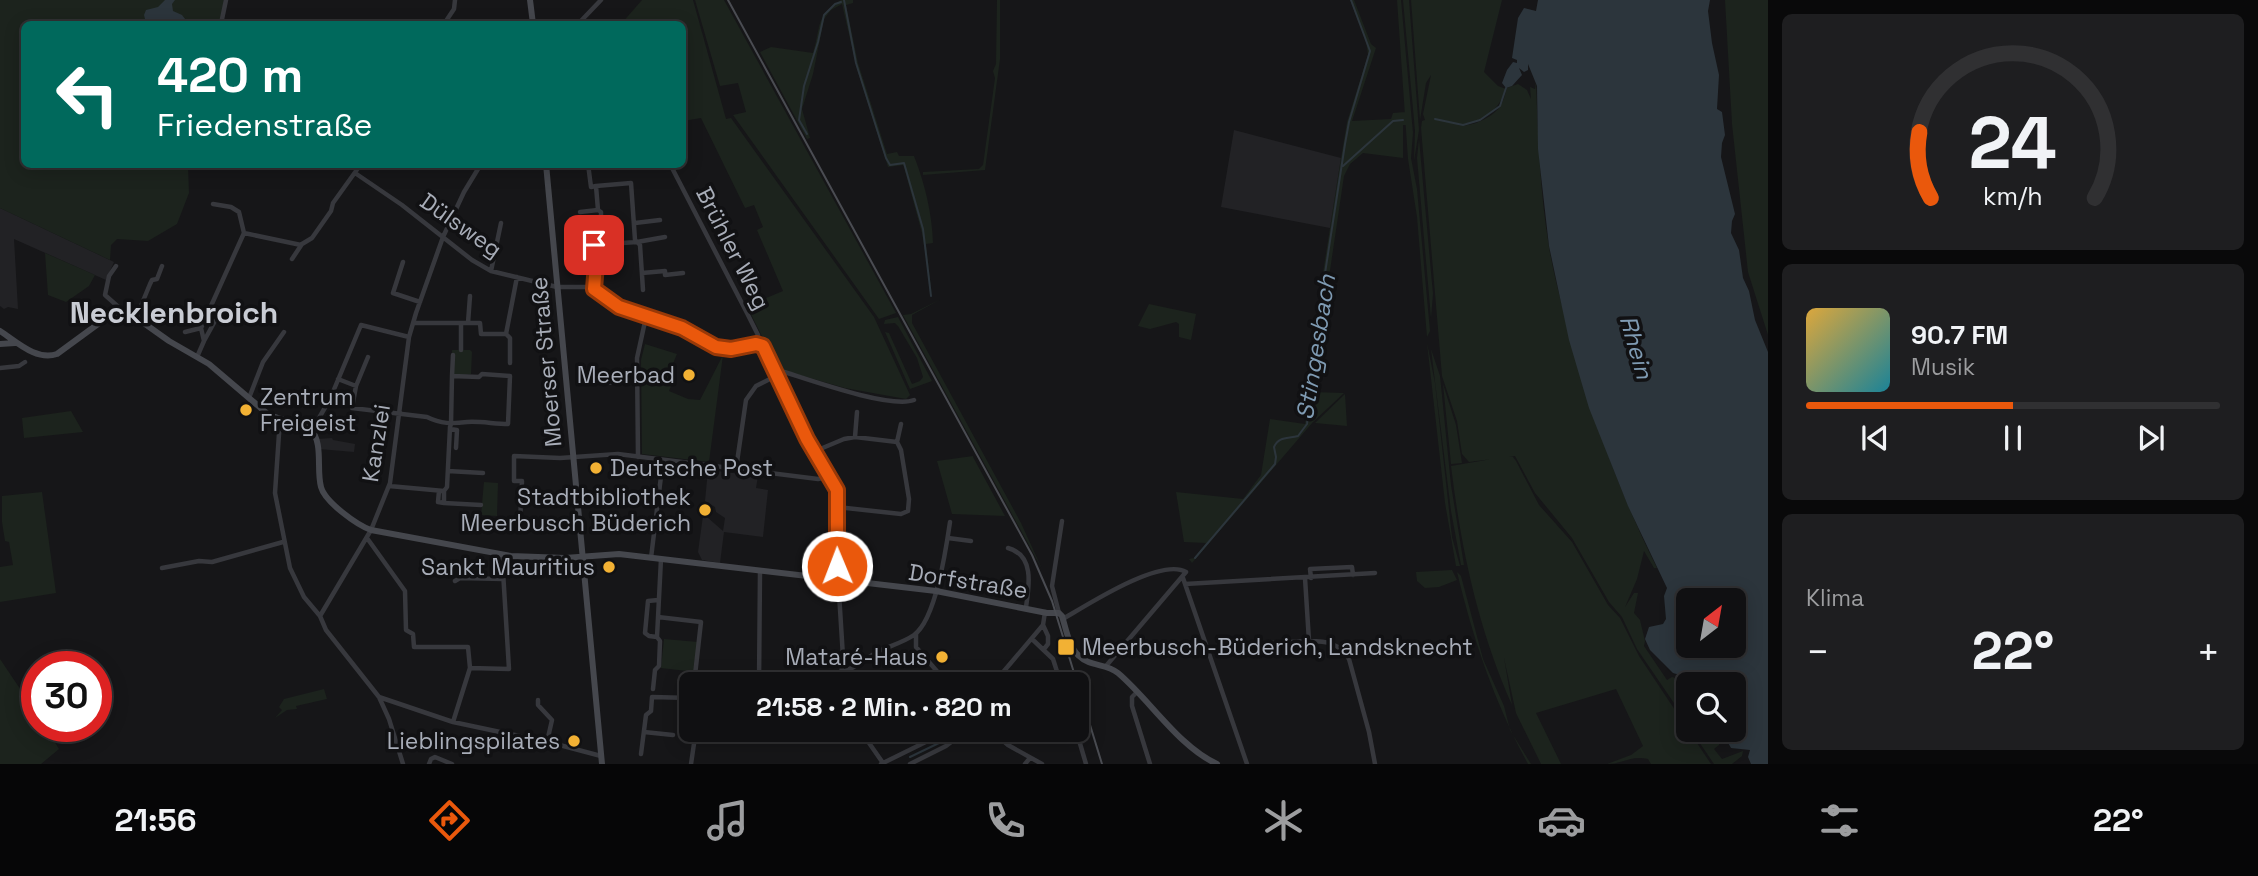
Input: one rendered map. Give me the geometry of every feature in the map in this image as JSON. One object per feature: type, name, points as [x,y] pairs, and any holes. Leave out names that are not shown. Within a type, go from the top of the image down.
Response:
[{"type":"main road","points":[[530,0],[533,21]]},
{"type":"main road","name":"Moerser Straße","points":[[546,168],[602,764]]},
{"type":"main road","points":[[1,333],[38,354],[54,355],[111,314],[124,312],[136,318],[173,344],[218,370],[269,415],[302,424],[312,430],[316,438],[323,492],[352,520],[371,530]]},
{"type":"main road","points":[[0,344],[18,343]]},
{"type":"main road","name":"Dorfstraße","points":[[371,530],[502,555],[549,558],[607,554],[661,559],[936,591],[1059,615]]},
{"type":"main road","points":[[1059,615],[1078,655],[1089,663],[1107,666],[1118,673],[1206,762],[1217,764]]},
{"type":"street","points":[[222,21],[226,0]]},
{"type":"street","points":[[446,21],[454,9],[455,0]]},
{"type":"street","points":[[581,21],[601,0]]},
{"type":"street","points":[[292,258],[302,244],[312,238],[358,168]]},
{"type":"street","name":"Kanzlei","points":[[320,616],[367,538],[389,486],[409,337],[443,237],[479,168]]},
{"type":"street","points":[[589,168],[591,187],[631,183],[635,240],[640,245],[643,290]]},
{"type":"street","name":"Brühler Weg","points":[[672,168],[752,324],[759,344],[764,348],[777,374],[813,452],[837,490],[838,580],[843,657],[840,672]]},
{"type":"street","name":"Dülsweg","points":[[355,173],[472,260],[491,271],[557,287],[584,286],[594,289]]},
{"type":"street","points":[[596,186],[602,222],[599,226],[601,245],[597,252],[594,289],[619,307],[682,328],[722,349],[759,344]]},
{"type":"street","points":[[204,341],[201,328],[244,233],[239,212],[231,207],[213,204]]},
{"type":"street","points":[[580,212],[598,210]]},
{"type":"street","points":[[635,223],[660,220]]},
{"type":"street","points":[[491,271],[501,223]]},
{"type":"street","points":[[244,233],[302,244]]},
{"type":"street","points":[[578,246],[638,242],[665,237]]},
{"type":"street","points":[[594,245],[597,252]]},
{"type":"street","points":[[404,262],[393,293],[420,302]]},
{"type":"street","points":[[136,318],[150,284],[157,279],[162,266]]},
{"type":"street","points":[[116,267],[109,276],[105,295],[124,312]]},
{"type":"street","points":[[642,273],[682,273]]},
{"type":"street","points":[[506,334],[517,277]]},
{"type":"street","points":[[468,323],[470,296]]},
{"type":"street","points":[[638,457],[637,358],[646,317]]},
{"type":"street","points":[[197,357],[215,321]]},
{"type":"street","points":[[413,323],[480,323],[481,334],[506,334],[510,338],[510,363]]},
{"type":"street","points":[[461,323],[461,350]]},
{"type":"street","points":[[312,430],[330,399],[361,325],[409,337]]},
{"type":"street","points":[[185,332],[201,328]]},
{"type":"street","points":[[249,398],[263,362],[284,332]]},
{"type":"street","points":[[453,355],[447,487],[442,491],[439,502],[481,505]]},
{"type":"street","points":[[368,357],[356,386],[352,408],[427,417],[457,430],[456,448]]},
{"type":"street","points":[[0,368],[19,366],[25,362]]},
{"type":"street","points":[[736,469],[746,400],[757,386],[781,371],[853,394],[902,402],[914,400]]},
{"type":"street","points":[[450,427],[508,424],[510,376],[452,376]]},
{"type":"street","points":[[338,379],[356,386]]},
{"type":"street","points":[[597,380],[605,383],[638,381]]},
{"type":"street","points":[[855,437],[857,412]]},
{"type":"street","points":[[280,419],[275,493],[283,542],[296,583],[320,616],[326,630],[379,696],[403,764]]},
{"type":"street","points":[[836,506],[901,514],[908,511],[910,505],[901,450],[897,442],[901,424]]},
{"type":"street","points":[[813,452],[855,437],[897,442]]},
{"type":"street","points":[[516,526],[520,522],[522,481],[514,481],[514,456],[573,457],[609,454],[818,479],[829,477]]},
{"type":"street","points":[[651,558],[663,460]]},
{"type":"street","points":[[448,471],[483,473]]},
{"type":"street","points":[[389,486],[442,491]]},
{"type":"street","points":[[1062,521],[1052,586],[1059,615],[1149,575],[1172,568],[1180,569],[1247,764]]},
{"type":"street","points":[[938,672],[916,647],[915,634],[936,591],[950,522]]},
{"type":"street","points":[[367,538],[405,591],[406,629],[414,634],[414,647],[468,647],[470,668],[453,722]]},
{"type":"street","points":[[948,538],[971,541]]},
{"type":"street","points":[[162,568],[199,561],[212,562],[283,542]]},
{"type":"street","points":[[1008,548],[1019,553],[1030,574],[1026,607]]},
{"type":"street","points":[[470,668],[509,669],[502,555]]},
{"type":"street","points":[[653,690],[660,656],[657,600],[661,559]]},
{"type":"street","points":[[759,672],[760,571]]},
{"type":"street","points":[[1185,584],[1376,572]]},
{"type":"street","points":[[1107,666],[1184,575]]},
{"type":"street","points":[[455,581],[460,578],[503,579]]},
{"type":"street","points":[[1308,578],[1310,641]]},
{"type":"street","points":[[657,600],[648,601],[645,633],[657,637]]},
{"type":"street","points":[[1003,672],[1043,625],[1045,612]]},
{"type":"street","points":[[658,617],[701,622],[695,672]]},
{"type":"street","points":[[1043,625],[1048,636],[1048,644],[1044,649]]},
{"type":"street","points":[[840,672],[847,671],[877,652],[915,634]]},
{"type":"street","points":[[1032,639],[1053,659],[1057,672]]},
{"type":"street","points":[[1270,643],[1323,641],[1336,644],[1344,650],[1349,659],[1369,732],[1375,764]]},
{"type":"street","points":[[1137,692],[1132,697],[1131,705],[1150,764]]},
{"type":"street","points":[[379,696],[453,722],[601,756]]},
{"type":"street","points":[[641,754],[646,715],[651,710],[652,697],[679,698]]},
{"type":"street","points":[[538,700],[538,705],[552,720],[547,742]]},
{"type":"street","points":[[644,732],[674,736]]},
{"type":"street","points":[[691,764],[694,742]]},
{"type":"street","points":[[868,742],[883,764],[928,742]]},
{"type":"street","points":[[910,764],[951,742]]},
{"type":"street","points":[[1005,742],[1042,764]]},
{"type":"street","points":[[1079,742],[1085,764]]},
{"type":"street","points":[[429,764],[431,759],[435,758],[452,764]]},
{"type":"street","points":[[1025,764],[1030,758]]},
{"type":"shaded area","points":[[0,0],[224,0],[220,21],[21,21],[21,168],[188,168],[189,193],[177,224],[148,241],[117,239],[111,245],[110,260],[0,208]]},
{"type":"shaded area","points":[[642,0],[693,0],[726,119],[731,118],[874,317],[910,395],[906,399],[845,388],[778,369],[747,306],[783,291],[757,230],[763,227],[754,205],[745,208],[701,118],[686,120],[686,21],[624,21]]},
{"type":"shaded area","points":[[695,0],[724,0],[896,313],[879,319],[733,115],[746,112],[738,83],[720,86]]},
{"type":"shaded area","points":[[841,0],[853,0],[853,3],[846,5],[858,63],[887,154],[897,152],[899,156],[914,156],[921,177],[932,232],[933,243],[926,244],[932,297],[922,233],[904,167],[888,167],[857,69],[842,4],[831,10],[824,19],[813,74],[802,109],[810,138],[807,139],[760,52],[771,47],[813,53],[823,17]]},
{"type":"shaded area","points":[[997,0],[1000,0],[1000,59],[985,170],[923,175],[923,172],[979,169],[983,165],[995,78],[993,71],[996,64]]},
{"type":"shaded area","points":[[1350,0],[1354,0],[1371,44],[1376,48],[1352,121],[1391,119],[1393,113],[1405,112],[1406,125],[1403,125],[1403,158],[1363,153],[1350,164],[1344,176],[1312,392],[1344,393],[1313,422],[1192,563],[1189,559],[1194,558],[1206,543],[1184,542],[1176,492],[1243,499],[1261,475],[1270,419],[1305,424],[1322,279],[1347,122],[1368,55],[1366,41]]},
{"type":"shaded area","points":[[1397,0],[1401,0],[1413,133],[1411,158],[1417,189],[1430,331],[1427,337],[1417,217],[1408,159]]},
{"type":"shaded area","points":[[1403,0],[1409,0],[1419,130],[1414,161],[1415,131]]},
{"type":"shaded area","points":[[1411,0],[1502,0],[1484,72],[1498,86],[1506,89],[1488,115],[1458,125],[1469,125],[1488,117],[1501,105],[1507,88],[1518,84],[1527,90],[1531,99],[1530,87],[1535,89],[1536,82],[1543,206],[1560,299],[1601,434],[1632,515],[1657,568],[1654,568],[1644,551],[1637,579],[1625,607],[1634,593],[1638,593],[1634,613],[1640,620],[1644,646],[1667,680],[1676,678],[1676,706],[1637,649],[1622,617],[1609,602],[1572,538],[1535,493],[1515,456],[1469,462],[1462,454],[1457,421],[1442,376],[1421,128],[1422,121],[1425,120],[1423,114],[1431,75],[1426,83],[1420,120]]},
{"type":"shaded area","points":[[1725,0],[1768,0],[1768,335],[1748,272],[1732,124]]},
{"type":"shaded area","points":[[1234,130],[1341,158],[1330,228],[1221,207]]},
{"type":"shaded area","points":[[1419,139],[1433,294],[1431,318],[1417,158]]},
{"type":"shaded area","points":[[0,208],[114,262],[106,280],[14,239],[18,309],[4,309],[0,306]]},
{"type":"shaded area","points":[[45,253],[95,275],[89,286],[66,302],[48,295]]},
{"type":"shaded area","points":[[941,299],[912,315],[912,323],[1021,523],[1042,569],[903,315],[911,314]]},
{"type":"shaded area","points":[[1149,304],[1196,314],[1191,340],[1179,337],[1179,324],[1176,322],[1150,329],[1138,326]]},
{"type":"shaded area","points":[[898,317],[932,381],[910,389],[885,332],[889,333],[912,384],[920,381],[923,377],[917,358],[898,326],[895,323],[884,324],[885,320]]},
{"type":"shaded area","points":[[1427,343],[1435,383],[1452,537],[1460,566],[1456,566],[1445,503]]},
{"type":"shaded area","points":[[645,344],[677,354],[669,373],[675,376],[669,391],[688,399],[700,400],[723,355],[709,462],[642,454],[641,360]]},
{"type":"shaded area","points":[[1431,349],[1440,376],[1451,485],[1464,565],[1461,565],[1451,511]]},
{"type":"shaded area","points":[[452,350],[472,352],[471,374],[453,376]]},
{"type":"shaded area","points":[[1443,384],[1456,425],[1462,463],[1451,464]]},
{"type":"shaded area","points":[[1345,394],[1347,426],[1315,423]]},
{"type":"shaded area","points":[[71,411],[83,432],[24,438],[22,418]]},
{"type":"shaded area","points":[[332,438],[355,444],[354,452],[319,449],[318,439]]},
{"type":"shaded area","points":[[973,456],[1005,516],[952,514],[937,461]]},
{"type":"shaded area","points":[[1513,457],[1539,505],[1572,542],[1608,605],[1620,618],[1639,656],[1676,712],[1676,742],[1696,742],[1711,764],[1651,764],[1648,759],[1641,758],[1607,764],[1631,755],[1643,746],[1616,689],[1536,713],[1561,764],[1541,764],[1516,713],[1504,658],[1512,705],[1480,617],[1460,528],[1451,466]]},
{"type":"shaded area","points":[[708,470],[758,476],[756,488],[768,490],[763,537],[724,532],[720,563],[702,560],[698,552],[703,516],[723,531],[725,518],[705,501]]},
{"type":"shaded area","points":[[484,482],[498,483],[497,516],[481,515]]},
{"type":"shaded area","points":[[42,492],[56,593],[0,602],[0,567],[13,565],[9,542],[5,541],[2,496]]},
{"type":"shaded area","points":[[1452,570],[1457,580],[1439,587],[1425,588],[1417,581],[1416,572]]},
{"type":"shaded area","points":[[1457,572],[1461,576],[1483,659],[1504,706],[1509,726],[1478,647]]},
{"type":"shaded area","points":[[664,639],[698,642],[696,672],[661,668]]},
{"type":"shaded area","points":[[0,659],[21,690],[21,742],[55,742],[59,749],[41,764],[0,764]]},
{"type":"shaded area","points":[[324,689],[327,699],[296,706],[297,709],[287,710],[275,718],[282,710],[279,707],[284,699]]},
{"type":"shaded area","points":[[1514,736],[1531,764],[1528,764]]},
{"type":"shaded area","points":[[1699,742],[1719,742],[1714,749],[1722,759],[1743,751],[1742,756],[1732,764],[1714,764]]},
{"type":"water","points":[[165,0],[175,0],[172,4],[173,11],[187,21],[146,21],[146,10],[158,7]]},
{"type":"water","name":"Rhein","points":[[1538,0],[1710,0],[1708,11],[1719,75],[1717,109],[1722,112],[1725,135],[1721,157],[1735,214],[1731,233],[1739,250],[1743,278],[1749,291],[1755,320],[1768,352],[1768,764],[1751,764],[1748,757],[1750,750],[1731,748],[1728,742],[1746,742],[1746,672],[1673,673],[1650,650],[1645,639],[1649,627],[1663,624],[1666,619],[1664,596],[1667,588],[1628,506],[1589,408],[1569,340],[1549,246],[1538,149],[1537,86],[1528,64],[1528,70],[1524,72],[1519,68],[1522,75],[1512,86],[1506,88],[1502,83],[1513,62],[1517,63],[1517,60],[1512,58],[1518,18],[1524,8],[1536,11]]},
{"type":"waterway","points":[[844,0],[856,63],[886,158],[890,165],[904,163],[923,229],[931,296]]},
{"type":"waterway","name":"Stingesbach","points":[[1195,558],[1275,464],[1276,443],[1281,439],[1298,436],[1307,424],[1318,337],[1317,325],[1345,144],[1370,51],[1351,0]]},
{"type":"waterway","points":[[807,134],[799,120],[804,86],[824,15],[841,2]]},
{"type":"waterway","name":"Stingesbach","points":[[1435,119],[1463,125],[1480,120],[1500,106],[1506,88]]},
{"type":"waterway","name":"Stingesbach","points":[[1343,166],[1393,121],[1403,120]]},
{"type":"waterway","name":"Stingesbach","points":[[910,757],[941,742]]},
{"type":"tram line","points":[[728,0],[1032,555],[1052,601],[1102,764]]},
{"type":"place","name":"Meerbad","points":[[689,375]]},
{"type":"place","name":"Zentrum Freigeist","points":[[246,410]]},
{"type":"place","name":"Deutsche Post","points":[[596,468]]},
{"type":"place","name":"Stadtbibliothek Meerbusch Büderich","points":[[705,510]]},
{"type":"place","name":"Sankt Mauritius","points":[[609,567]]},
{"type":"place","name":"Meerbusch-Büderich, Landsknecht","points":[[1066,647]]},
{"type":"place","name":"Mataré-Haus","points":[[942,657]]},
{"type":"place","name":"Lieblingspilates","points":[[574,741]]},
{"type":"district","name":"Necklenbroich","points":[[174,313]]},
{"type":"route","points":[[594,245],[597,252],[594,289],[619,307],[682,328],[722,349],[756,344],[763,346],[813,452],[837,490],[837,566]]}]
